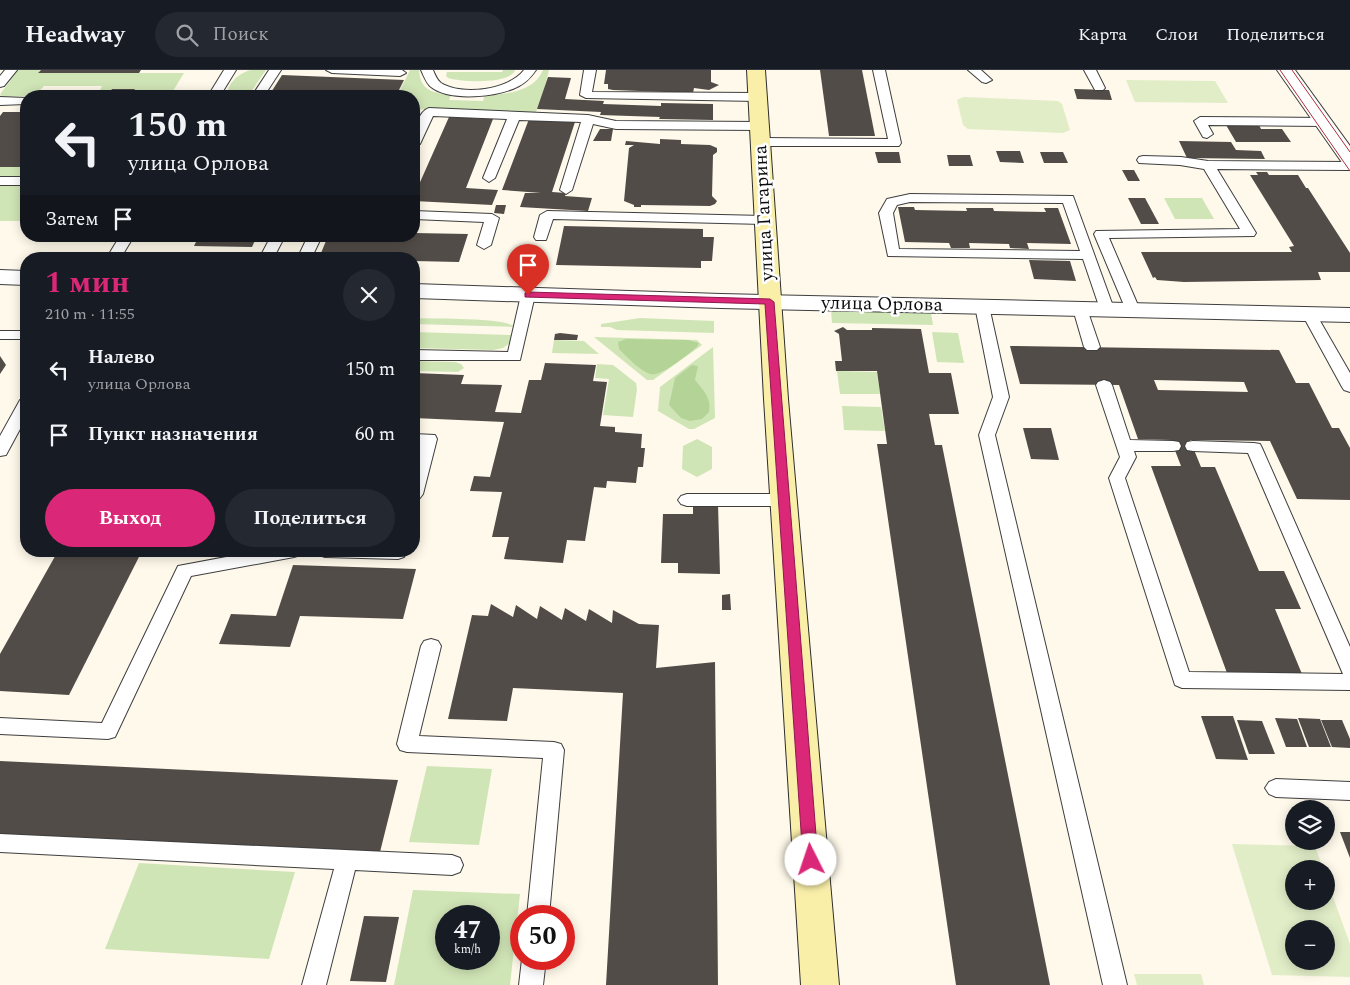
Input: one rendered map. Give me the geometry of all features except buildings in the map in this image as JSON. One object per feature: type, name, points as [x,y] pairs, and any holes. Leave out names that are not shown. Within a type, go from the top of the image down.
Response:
[{"type":"main road","name":"улица Гагарина","points":[[756,70],[783,500],[820,985]]},
{"type":"street","points":[[1286,70],[1350,160]]},
{"type":"street","points":[[0,277],[20,278]]},
{"type":"street","name":"улица Орлова","points":[[420,291],[770,302],[1350,315]]},
{"type":"lane","points":[[0,84],[11,70]]},
{"type":"lane","points":[[218,90],[230,70]]},
{"type":"lane","points":[[262,90],[275,70]]},
{"type":"lane","points":[[332,70],[400,73]]},
{"type":"lane","points":[[427,70],[434,83],[438,86],[463,91],[506,89],[522,82],[530,70]]},
{"type":"lane","points":[[590,70],[586,95],[758,97]]},
{"type":"lane","points":[[420,131],[429,112],[588,119],[616,125],[895,144],[879,70]]},
{"type":"lane","points":[[974,70],[986,80]]},
{"type":"lane","points":[[1090,70],[1099,88]]},
{"type":"lane","points":[[0,101],[20,101]]},
{"type":"lane","points":[[489,178],[514,116]]},
{"type":"lane","points":[[566,190],[588,119]]},
{"type":"lane","points":[[1207,134],[1200,121],[1323,122]]},
{"type":"lane","points":[[1143,160],[1181,161],[1191,164],[1208,165],[1350,166]]},
{"type":"lane","points":[[1133,310],[1101,234],[1249,233],[1208,165]]},
{"type":"lane","points":[[0,180],[20,180]]},
{"type":"lane","points":[[1088,255],[893,253],[886,213],[892,202],[910,198],[1068,199],[1088,255],[1107,309]]},
{"type":"lane","points":[[420,215],[492,218],[484,245]]},
{"type":"lane","points":[[541,238],[547,215],[765,220]]},
{"type":"lane","points":[[420,354],[515,358],[528,295]]},
{"type":"lane","points":[[982,306],[1001,398],[987,435],[1115,985]]},
{"type":"lane","points":[[1080,309],[1092,347]]},
{"type":"lane","points":[[1309,314],[1350,387]]},
{"type":"lane","points":[[0,335],[20,336]]},
{"type":"lane","points":[[1104,385],[1128,457],[1117,478],[1182,680],[1350,682]]},
{"type":"lane","points":[[0,451],[20,415]]},
{"type":"lane","points":[[420,438],[428,439],[420,470]]},
{"type":"lane","points":[[1124,445],[1173,446]]},
{"type":"lane","points":[[1193,446],[1254,448],[1350,669]]},
{"type":"lane","points":[[687,500],[783,500]]},
{"type":"lane","points":[[0,726],[108,731],[184,571],[261,557]]},
{"type":"lane","points":[[431,646],[406,744],[554,750],[539,905]]},
{"type":"lane","points":[[1276,788],[1350,791]]},
{"type":"lane","points":[[0,843],[452,865]]},
{"type":"lane","points":[[314,985],[347,860]]},
{"type":"lane","points":[[531,985],[533,970]]},
{"type":"green space","points":[[18,70],[40,70],[38,73],[184,73],[174,90],[100,90],[102,86],[44,86],[40,90],[20,90],[20,96],[3,97],[0,95]]},
{"type":"green space","points":[[266,70],[252,90],[228,90],[231,83],[247,71]]},
{"type":"green space","points":[[410,70],[419,70],[422,82],[428,89],[451,95],[449,100],[483,101],[485,95],[510,93],[527,87],[534,83],[543,70],[549,70],[542,98],[535,114],[420,109],[420,90],[400,90]]},
{"type":"green space","points":[[503,70],[515,70],[511,75],[504,78],[484,81],[454,79],[446,76],[447,72],[502,72]]},
{"type":"green space","points":[[1126,80],[1215,81],[1228,103],[1135,102]]},
{"type":"green space","points":[[963,97],[1058,101],[1062,104],[1070,130],[1063,133],[968,129],[963,125],[957,100]]},
{"type":"green space","points":[[0,167],[20,167],[20,178],[0,178]]},
{"type":"green space","points":[[0,184],[20,184],[20,221],[0,221]]},
{"type":"green space","points":[[1164,198],[1202,198],[1214,219],[1175,219]]},
{"type":"green space","points":[[831,310],[931,313],[933,325],[832,323]]},
{"type":"green space","points":[[420,318],[483,320],[509,324],[515,327],[420,324]]},
{"type":"green space","points":[[640,318],[714,321],[714,333],[617,330],[610,327],[601,327],[601,324]]},
{"type":"green space","points":[[420,332],[512,335],[510,343],[503,348],[493,350],[420,348]]},
{"type":"green space","points":[[932,332],[958,333],[964,363],[937,362]]},
{"type":"green space","points":[[594,337],[697,340],[702,345],[653,380],[647,380]]},
{"type":"green space","points":[[626,339],[688,340],[699,343],[697,347],[674,365],[655,374],[650,374],[633,363],[619,349],[618,342]]},
{"type":"green space","points":[[554,340],[584,341],[599,354],[552,353]]},
{"type":"green space","points":[[713,347],[715,418],[694,429],[689,429],[658,411],[660,387]]},
{"type":"green space","points":[[420,361],[455,362],[461,364],[464,368],[458,372],[420,371]]},
{"type":"green space","points":[[597,364],[613,365],[636,383],[637,389],[633,417],[603,415],[609,379],[595,378]]},
{"type":"green space","points":[[692,365],[698,366],[695,380],[706,394],[710,407],[709,412],[702,419],[690,421],[681,418],[669,405],[675,378]]},
{"type":"green space","points":[[837,371],[877,372],[880,394],[840,394]]},
{"type":"green space","points":[[842,406],[881,407],[885,431],[844,430]]},
{"type":"green space","points":[[697,439],[712,447],[712,469],[697,477],[682,469],[683,446]]},
{"type":"green space","points":[[427,766],[492,769],[479,845],[409,842]]},
{"type":"green space","points":[[1232,844],[1285,845],[1285,850],[1316,850],[1320,860],[1285,860],[1285,910],[1335,910],[1335,903],[1350,944],[1350,977],[1272,975]]},
{"type":"green space","points":[[139,863],[295,872],[269,959],[105,949]]},
{"type":"green space","points":[[413,890],[520,894],[519,905],[510,905],[510,970],[512,970],[510,985],[394,985]]},
{"type":"green space","points":[[1134,974],[1201,974],[1204,985],[1137,985]]},
{"type":"tram line","points":[[1280,70],[1350,171]]},
{"type":"tram line","points":[[1292,70],[1350,152]]},
{"type":"route","points":[[528,295],[770,302],[811,860]]}]
